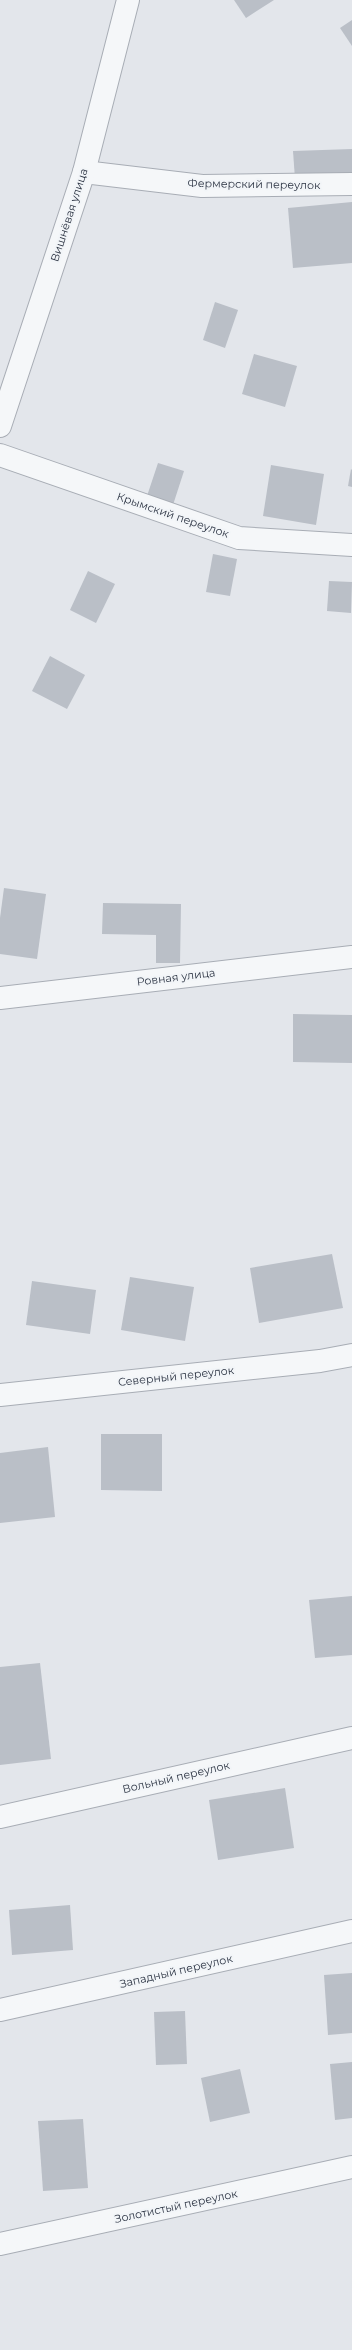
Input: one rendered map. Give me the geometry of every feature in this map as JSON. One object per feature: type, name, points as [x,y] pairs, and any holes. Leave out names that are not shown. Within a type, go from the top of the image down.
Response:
[{"type":"street","name":"Вишнёвая улица","points":[[0,426],[84,172],[128,0]]},
{"type":"street","name":"Фермерский переулок","points":[[84,172],[202,186],[352,184]]},
{"type":"street","name":"Крымский переулок","points":[[0,454],[239,538],[352,545]]},
{"type":"street","name":"Ровная улица","points":[[0,998],[352,957]]},
{"type":"street","name":"Северный переулок","points":[[0,1395],[320,1361],[352,1355]]},
{"type":"street","name":"Вольный переулок","points":[[0,1817],[352,1738]]},
{"type":"street","name":"Западный переулок","points":[[0,2010],[352,1931]]},
{"type":"street","name":"Золотистый переулок","points":[[0,2244],[352,2167]]},
{"type":"building","points":[[234,0],[274,0],[246,18]]},
{"type":"building","points":[[352,20],[352,46],[340,28]]},
{"type":"building","points":[[352,149],[352,176],[295,179],[293,151]]},
{"type":"building","points":[[352,202],[352,263],[293,268],[288,208]]},
{"type":"building","points":[[215,302],[238,310],[225,348],[203,340]]},
{"type":"building","points":[[254,354],[297,366],[285,407],[242,394]]},
{"type":"building","points":[[158,463],[184,471],[172,508],[146,499]]},
{"type":"building","points":[[271,465],[324,474],[316,525],[263,516]]},
{"type":"building","points":[[351,469],[352,470],[352,487],[348,486]]},
{"type":"building","points":[[213,554],[237,559],[230,596],[206,592]]},
{"type":"building","points":[[88,571],[115,584],[96,623],[70,610]]},
{"type":"building","points":[[329,581],[352,582],[351,613],[327,611]]},
{"type":"building","points":[[50,656],[85,675],[67,709],[32,691]]},
{"type":"building","points":[[4,888],[46,894],[37,959],[0,954],[0,918]]},
{"type":"building","points":[[103,903],[181,904],[180,963],[156,963],[156,935],[102,934]]},
{"type":"building","points":[[293,1014],[352,1015],[352,1063],[293,1062]]},
{"type":"building","points":[[332,1254],[343,1308],[259,1323],[250,1268]]},
{"type":"building","points":[[130,1277],[194,1287],[185,1341],[121,1330]]},
{"type":"building","points":[[32,1281],[96,1290],[90,1334],[26,1325]]},
{"type":"building","points":[[101,1434],[162,1434],[162,1491],[101,1490]]},
{"type":"building","points":[[48,1447],[55,1517],[0,1523],[0,1453]]},
{"type":"building","points":[[352,1596],[352,1655],[315,1658],[309,1600]]},
{"type":"building","points":[[40,1663],[51,1759],[0,1765],[0,1667]]},
{"type":"building","points":[[285,1788],[294,1848],[218,1860],[209,1800]]},
{"type":"building","points":[[70,1905],[73,1950],[12,1955],[9,1910]]},
{"type":"building","points":[[352,1973],[352,2033],[328,2035],[324,1975]]},
{"type":"building","points":[[185,2011],[187,2064],[156,2065],[154,2012]]},
{"type":"building","points":[[352,2062],[352,2118],[335,2120],[330,2064]]},
{"type":"building","points":[[240,2069],[250,2113],[210,2122],[201,2078]]},
{"type":"building","points":[[83,2119],[88,2188],[43,2191],[38,2121]]}]
